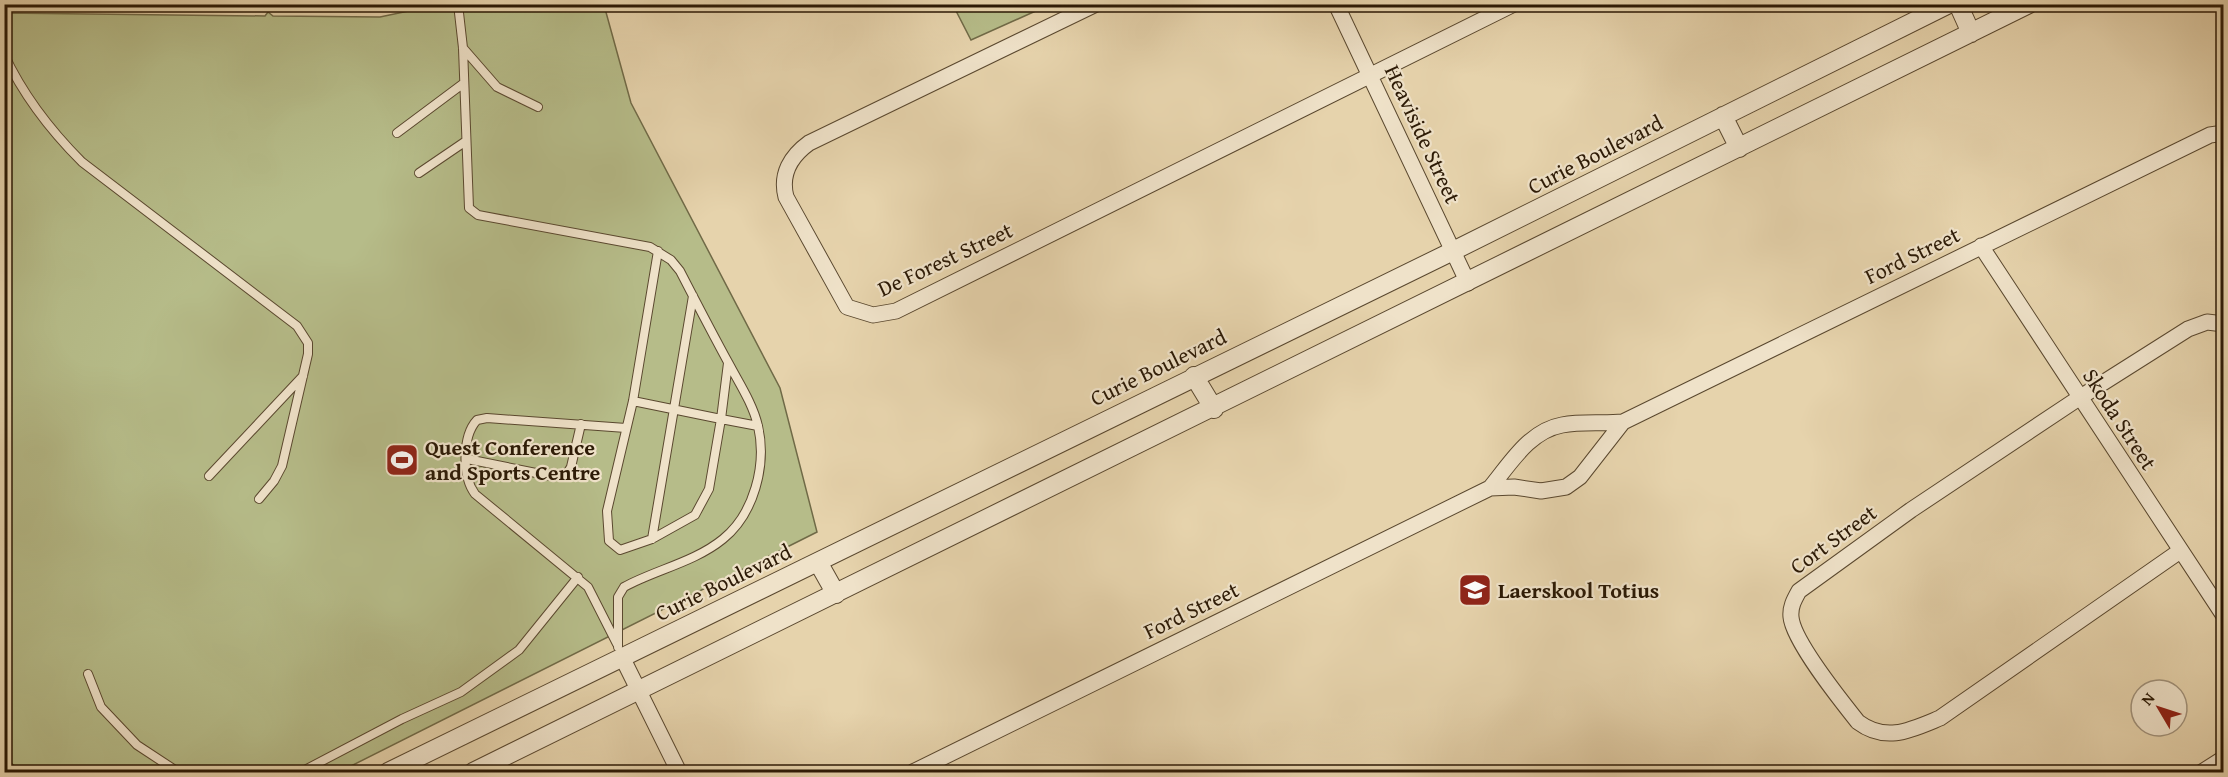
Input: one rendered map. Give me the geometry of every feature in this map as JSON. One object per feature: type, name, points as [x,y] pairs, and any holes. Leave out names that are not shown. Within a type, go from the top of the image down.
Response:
[{"type":"street","name":"De Forest Street","points":[[1096,4],[809,143],[793,157],[784,179],[786,197],[847,307],[873,315],[896,311],[1514,4]]},
{"type":"street","name":"Heaviside Street","points":[[1336,4],[1468,283]]},
{"type":"street","name":"Curie Boulevard","points":[[388,772],[620,652],[818,562],[1453,251],[1949,4]]},
{"type":"street","points":[[1958,4],[1971,33]]},
{"type":"street","points":[[473,772],[1468,283],[2029,4]]},
{"type":"street","points":[[1723,116],[1739,148]]},
{"type":"street","name":"Ford Street","points":[[1490,488],[1526,445],[1545,430],[1564,424],[1623,422],[2210,135],[2223,133]]},
{"type":"street","name":"Skoda Street","points":[[1981,246],[2223,616]]},
{"type":"street","name":"Cort Street","points":[[2180,551],[1940,718],[1907,732],[1891,735],[1868,729],[1858,723],[1804,646],[1793,627],[1790,616],[1791,604],[1799,591],[1911,510],[2079,398],[2199,323],[2223,324]]},
{"type":"street","points":[[1194,376],[1214,408]]},
{"type":"street","name":"Ford Street","points":[[913,772],[1490,488],[1514,487],[1541,491],[1566,487],[1585,472],[1623,422]]},
{"type":"street","points":[[818,562],[836,594]]},
{"type":"street","points":[[620,652],[679,772]]},
{"type":"street","points":[[2202,772],[2223,758]]},
{"type":"lane","points":[[458,4],[463,48],[469,208],[473,213],[628,242],[658,251],[680,271],[758,426],[758,471],[751,502],[744,515],[722,540],[624,587],[618,597],[620,652]]},
{"type":"lane","points":[[463,48],[497,87],[538,107]]},
{"type":"lane","points":[[4,54],[22,88],[57,137],[82,162],[297,326],[308,343],[304,375],[282,466],[274,481],[259,499]]},
{"type":"lane","points":[[397,133],[464,83]]},
{"type":"lane","points":[[419,173],[466,141]]},
{"type":"lane","points":[[658,251],[633,401],[607,511],[609,541],[620,550],[652,539],[688,521],[701,505],[709,489],[728,363]]},
{"type":"lane","points":[[652,539],[672,409],[693,296]]},
{"type":"lane","points":[[209,476],[304,375]]},
{"type":"lane","points":[[633,401],[758,426]]},
{"type":"lane","points":[[620,652],[593,592],[578,577],[475,494],[467,480],[467,459],[469,436],[477,420],[487,418],[626,428]]},
{"type":"lane","points":[[467,459],[551,476],[566,475],[571,467],[581,424]]},
{"type":"lane","points":[[301,772],[393,723],[461,692],[519,650],[578,577]]},
{"type":"lane","points":[[88,674],[101,706],[108,714],[137,745],[178,772]]},
{"type":"green space","name":"Quest Conference and Sports Centre","points":[[437,5],[604,5],[631,103],[780,388],[817,532],[339,772],[23,772],[4,758],[4,13],[265,16],[268,12],[273,16],[380,17]]},
{"type":"green space","points":[[953,5],[1049,5],[971,40]]},
{"type":"place","name":"Quest Conference and Sports Centre","points":[[402,460]]},
{"type":"place","name":"Laerskool Totius","points":[[1475,590]]}]
